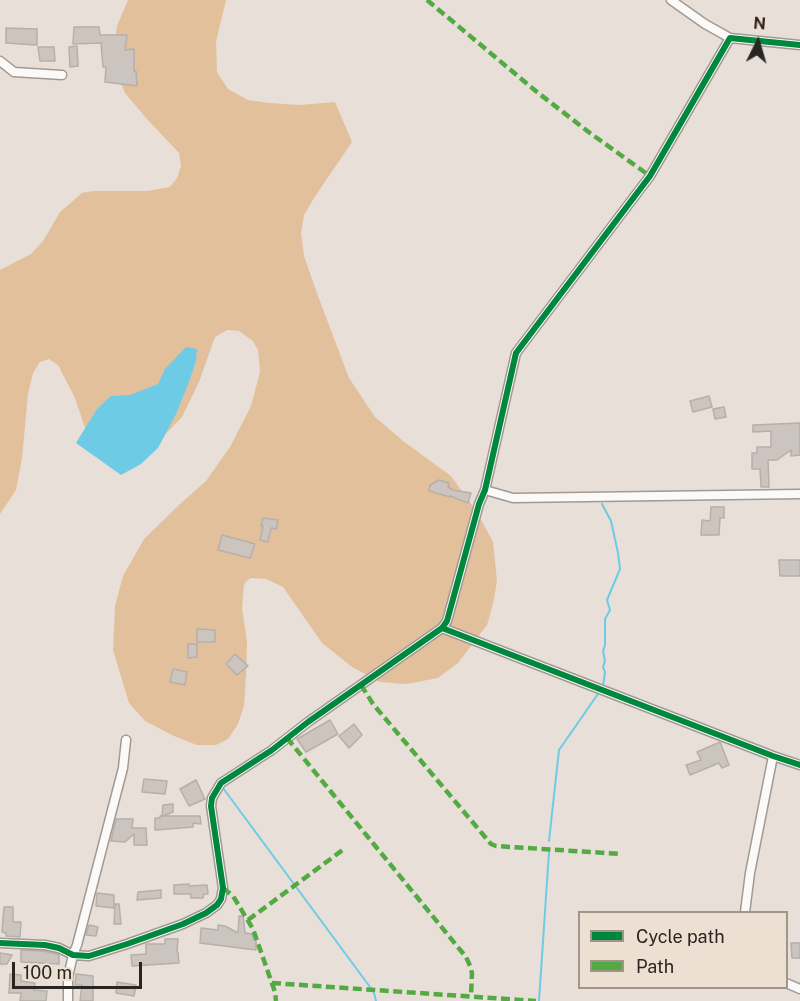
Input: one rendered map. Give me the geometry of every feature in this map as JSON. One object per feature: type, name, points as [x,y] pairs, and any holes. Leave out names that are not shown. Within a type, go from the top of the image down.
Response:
[{"type":"street","points":[[671,0],[730,38],[800,45]]},
{"type":"street","points":[[0,943],[45,945],[74,955],[89,956],[183,924],[206,913],[217,905],[224,888],[211,806],[212,798],[221,783],[272,750],[442,628],[447,621],[479,504],[485,490],[516,353],[650,176],[730,38]]},
{"type":"street","points":[[0,61],[14,72],[62,75]]},
{"type":"street","points":[[485,490],[513,498],[800,494]]},
{"type":"street","points":[[442,628],[800,765]]},
{"type":"street","points":[[68,1001],[68,977],[123,768],[126,740]]},
{"type":"street","points":[[745,911],[772,756]]},
{"type":"shaded area","points":[[128,0],[226,0],[216,42],[217,72],[228,89],[248,100],[269,103],[300,105],[335,102],[352,142],[304,215],[301,233],[304,256],[318,296],[349,378],[375,417],[451,476],[477,512],[493,542],[497,581],[487,625],[458,663],[438,678],[406,684],[380,682],[352,667],[322,643],[283,587],[266,579],[250,578],[244,584],[242,608],[247,641],[244,706],[238,724],[228,739],[216,745],[197,745],[174,736],[145,721],[129,703],[113,650],[115,606],[123,576],[144,539],[206,481],[230,447],[251,406],[260,372],[258,350],[253,341],[239,331],[227,330],[215,337],[199,382],[182,417],[150,450],[114,467],[103,462],[91,446],[75,398],[58,365],[49,359],[40,362],[33,373],[28,394],[22,458],[16,490],[0,514],[0,270],[31,254],[43,241],[60,212],[82,193],[147,191],[170,187],[177,178],[181,166],[179,153],[125,93],[117,74],[114,50],[117,26]]},
{"type":"water","points":[[186,347],[197,349],[196,361],[189,382],[176,414],[158,448],[141,464],[121,475],[76,443],[97,409],[111,396],[130,395],[158,384],[165,369]]},
{"type":"building","points":[[74,27],[99,27],[100,35],[127,35],[125,50],[134,49],[137,86],[105,82],[106,67],[103,67],[101,43],[73,44]]},
{"type":"building","points":[[6,28],[37,29],[37,45],[6,43]]},
{"type":"building","points":[[77,46],[78,66],[70,67],[69,47]]},
{"type":"building","points":[[38,47],[54,47],[55,61],[40,61]]},
{"type":"building","points":[[709,396],[712,407],[693,412],[690,401]]},
{"type":"building","points":[[724,407],[726,417],[715,419],[713,409]]},
{"type":"building","points":[[800,423],[800,455],[791,456],[791,450],[777,460],[768,460],[769,487],[761,487],[760,469],[752,469],[752,453],[757,453],[757,447],[771,447],[771,431],[753,432],[753,425]]},
{"type":"building","points":[[439,480],[449,483],[448,487],[453,490],[471,493],[468,503],[429,491],[430,485]]},
{"type":"building","points":[[711,507],[724,507],[724,518],[720,518],[719,535],[701,535],[702,520],[710,521]]},
{"type":"building","points":[[263,518],[278,520],[276,529],[271,528],[268,542],[260,540]]},
{"type":"building","points":[[222,535],[255,544],[250,558],[218,550]]},
{"type":"building","points":[[779,560],[800,560],[800,576],[780,576]]},
{"type":"building","points":[[197,629],[215,630],[215,642],[197,642]]},
{"type":"building","points":[[188,644],[197,644],[197,657],[188,658]]},
{"type":"building","points":[[235,654],[248,666],[237,675],[226,664]]},
{"type":"building","points":[[173,669],[187,672],[185,685],[170,682]]},
{"type":"building","points":[[330,720],[338,734],[306,752],[297,739]]},
{"type":"building","points":[[354,724],[362,735],[349,748],[339,736]]},
{"type":"building","points":[[720,742],[729,765],[722,768],[719,763],[690,775],[686,765],[701,760],[697,752]]},
{"type":"building","points":[[144,779],[167,781],[165,794],[142,792]]},
{"type":"building","points":[[196,780],[205,799],[189,806],[180,789]]},
{"type":"building","points":[[173,804],[173,812],[163,816],[200,816],[201,824],[193,823],[193,827],[155,830],[155,818],[162,816],[163,805]]},
{"type":"building","points":[[116,819],[133,819],[132,828],[146,828],[147,845],[134,845],[134,834],[125,842],[111,841]]},
{"type":"building","points":[[189,884],[189,886],[207,885],[208,894],[204,894],[203,898],[191,898],[191,894],[174,894],[174,885]]},
{"type":"building","points":[[161,890],[161,898],[137,900],[138,892]]},
{"type":"building","points":[[97,893],[114,895],[114,908],[96,906]]},
{"type":"building","points":[[115,904],[119,904],[121,924],[114,924]]},
{"type":"building","points":[[4,907],[13,907],[13,922],[21,922],[20,937],[6,936],[6,933],[2,932]]},
{"type":"building","points":[[239,916],[243,916],[245,933],[252,934],[253,939],[256,940],[256,950],[200,943],[201,928],[218,930],[218,925],[238,933]]},
{"type":"building","points":[[89,925],[98,927],[96,936],[86,935]]},
{"type":"building","points":[[165,939],[178,939],[179,963],[132,966],[131,955],[146,954],[146,944],[165,944]]},
{"type":"building","points":[[791,943],[800,943],[800,958],[792,958]]},
{"type":"building","points":[[21,950],[57,954],[59,964],[21,962]]},
{"type":"building","points":[[0,953],[12,955],[7,964],[0,964]]},
{"type":"building","points":[[10,974],[21,975],[21,981],[35,983],[34,990],[47,991],[46,1001],[20,1001],[21,993],[9,993]]},
{"type":"building","points":[[76,974],[93,976],[93,1001],[80,1001],[82,985],[75,985]]},
{"type":"building","points":[[117,982],[136,985],[134,996],[116,993]]},
{"type":"waterway","points":[[602,504],[611,521],[620,569],[607,600],[610,610],[605,619],[603,686]]},
{"type":"waterway","points":[[549,841],[559,750],[600,691]]},
{"type":"waterway","points":[[223,788],[370,987],[376,1001]]},
{"type":"waterway","points":[[539,1001],[549,852]]},
{"type":"marked path","points":[[427,0],[537,92],[650,176]]},
{"type":"marked path","points":[[361,685],[373,704],[491,844],[621,854]]},
{"type":"marked path","points":[[287,738],[466,957],[472,974],[471,996]]},
{"type":"marked path","points":[[248,920],[344,849]]},
{"type":"marked path","points":[[223,888],[233,896],[253,929],[276,1001]]},
{"type":"marked path","points":[[272,983],[536,1001]]},
{"type":"cycle path","points":[[0,943],[45,945],[59,948],[73,955],[89,956],[183,924],[217,905],[223,888],[211,806],[212,798],[221,783],[272,750],[442,628],[447,621],[479,504],[485,490],[516,353],[650,176],[730,38],[800,45]]},
{"type":"cycle path","points":[[442,628],[800,765]]}]
